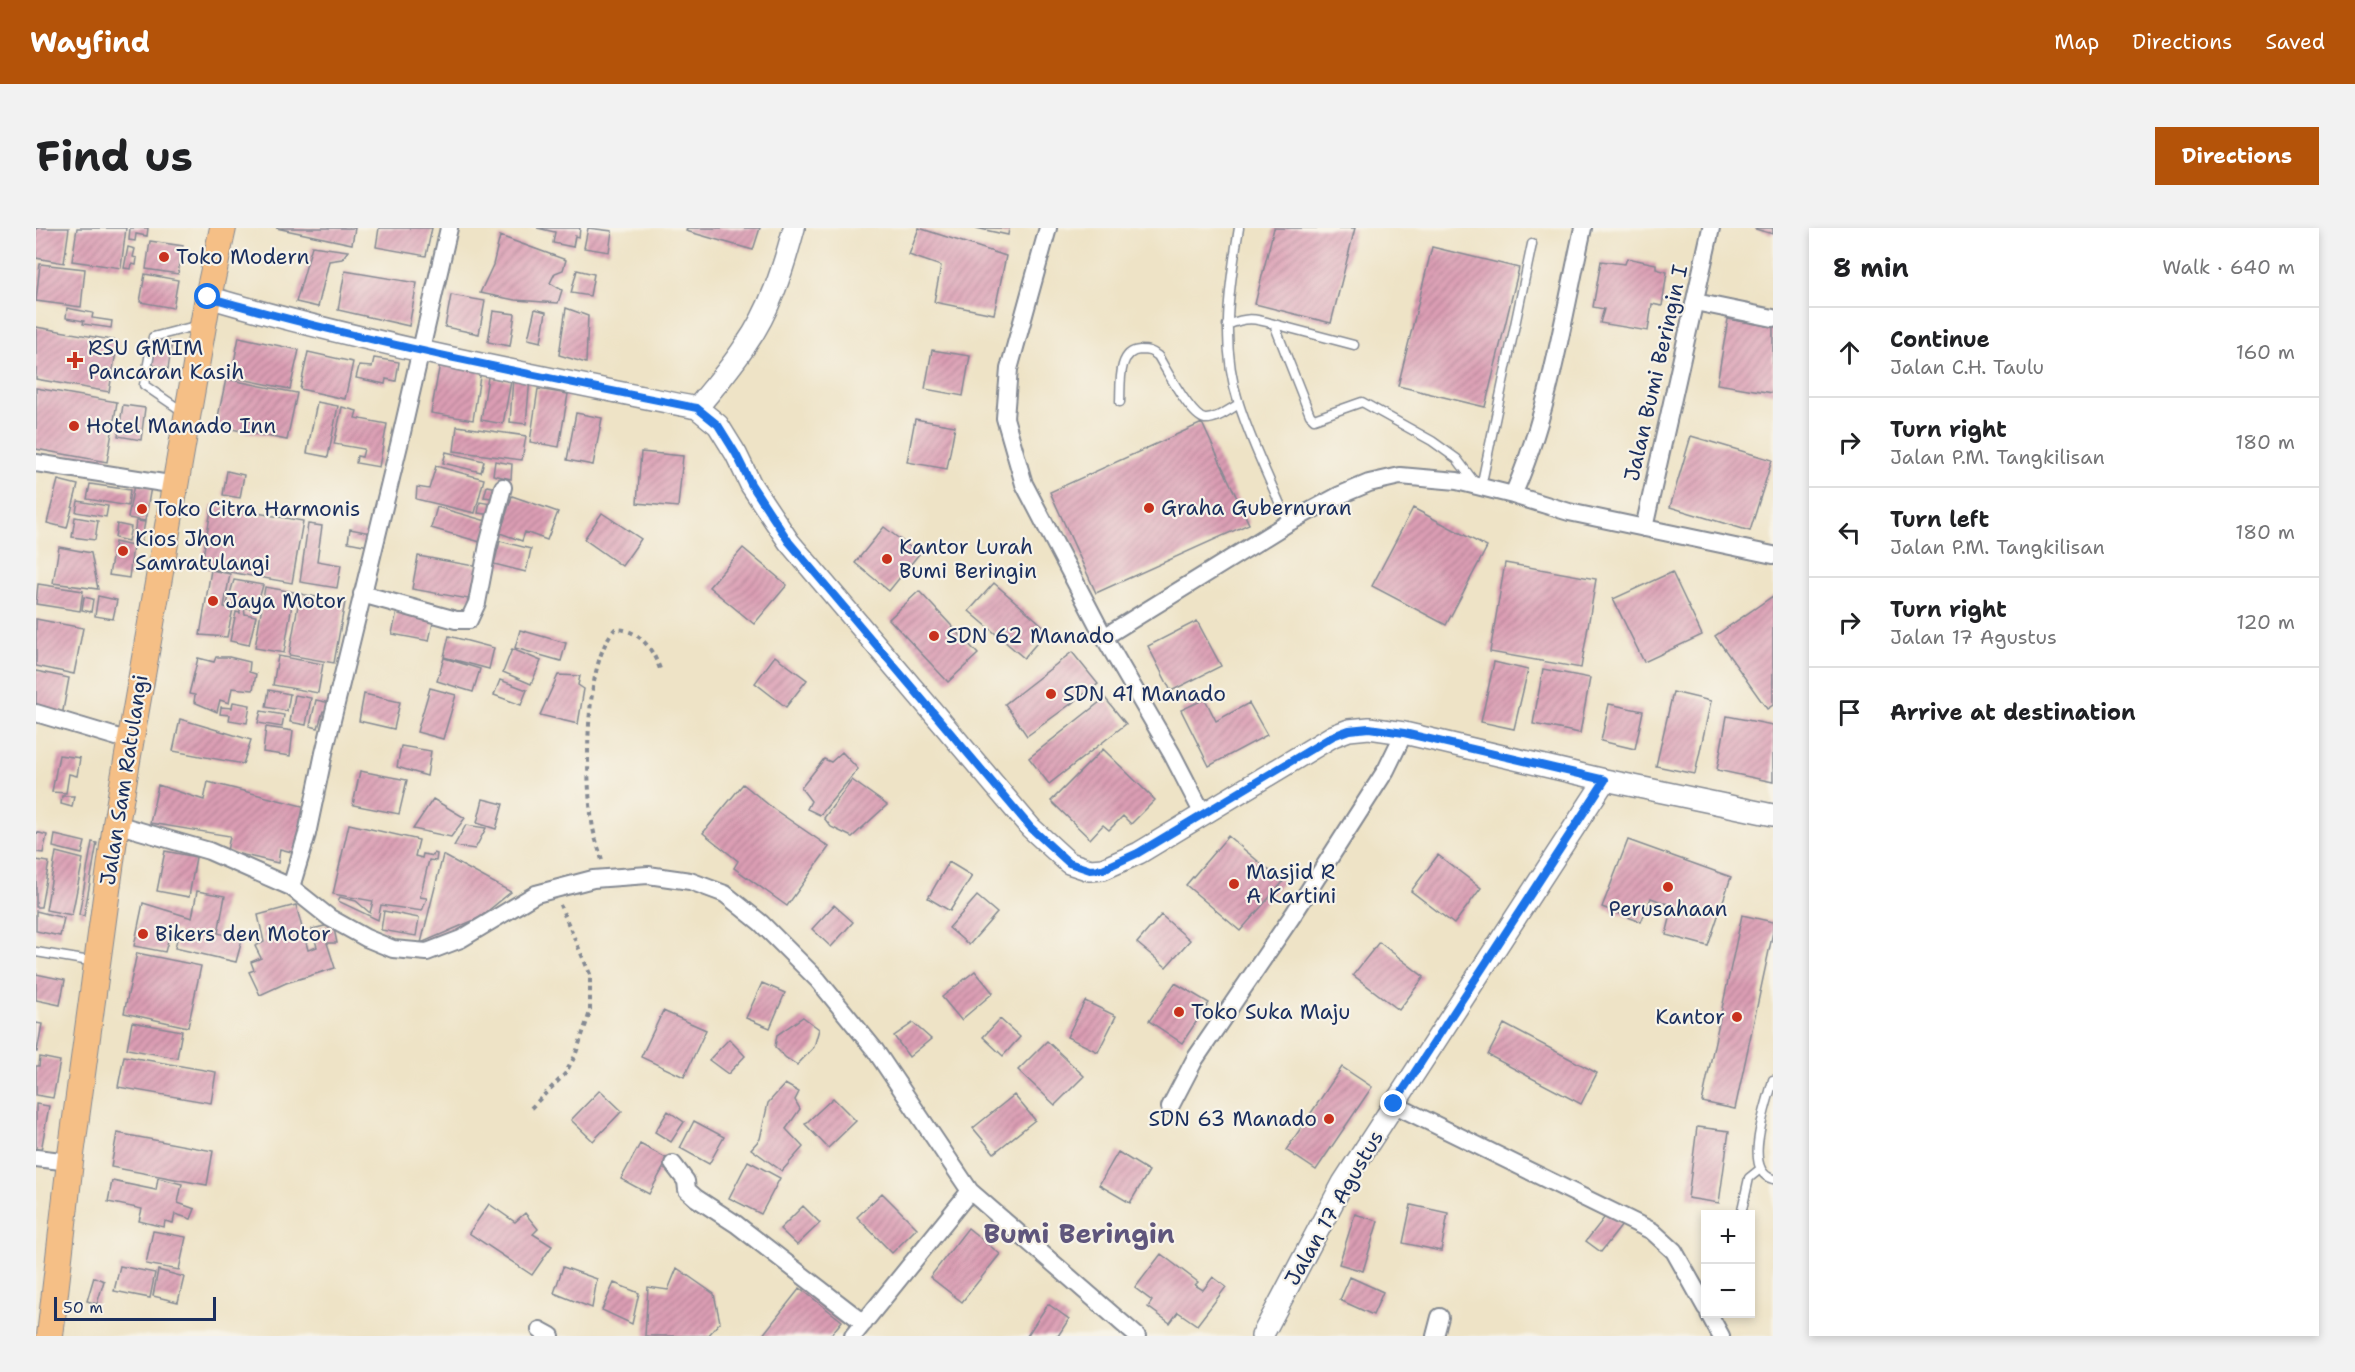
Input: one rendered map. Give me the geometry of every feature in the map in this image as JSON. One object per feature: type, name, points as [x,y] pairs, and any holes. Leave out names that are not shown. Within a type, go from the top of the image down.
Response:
[{"type":"main road","name":"Jalan Sam Ratulangi","points":[[50,1336],[70,1162],[116,824],[208,297],[223,228]]},
{"type":"street","points":[[291,887],[307,834],[324,753],[449,228]]},
{"type":"street","points":[[697,408],[746,346],[765,311],[784,267],[794,228]]},
{"type":"street","points":[[1048,228],[1009,369],[1005,418],[1024,484],[1104,637],[1172,754],[1203,814]]},
{"type":"street","points":[[1513,495],[1529,456],[1543,407],[1583,228]]},
{"type":"street","name":"Jalan Bumi Beringin I","points":[[1644,528],[1711,228]]},
{"type":"street","points":[[208,297],[295,322],[421,351],[697,408],[718,425],[751,484],[789,542],[1031,828],[1069,863],[1090,870],[1103,869],[1138,853],[1333,736],[1349,730],[1369,728],[1404,733],[1605,780],[1773,815]]},
{"type":"street","points":[[1695,302],[1773,318]]},
{"type":"street","points":[[36,463],[176,485]]},
{"type":"street","points":[[1104,637],[1288,523],[1338,495],[1369,483],[1400,476],[1457,481],[1569,512],[1773,555]]},
{"type":"street","points":[[362,594],[456,620],[469,620],[477,603],[503,487]]},
{"type":"street","points":[[36,713],[130,741]]},
{"type":"street","points":[[1170,1107],[1195,1059],[1293,915],[1386,770],[1404,733]]},
{"type":"street","name":"Jalan 17 Agustus","points":[[1262,1336],[1343,1183],[1605,780]]},
{"type":"street","points":[[116,824],[209,851],[291,887],[330,918],[366,938],[393,949],[427,952],[461,939],[536,894],[593,879],[648,875],[690,881],[725,894],[761,923],[818,980],[875,1050],[970,1191],[1137,1336]]},
{"type":"street","points":[[1394,1104],[1652,1231],[1674,1251],[1701,1299]]},
{"type":"street","points":[[36,1158],[70,1162]]},
{"type":"street","points":[[673,1164],[686,1181],[687,1190],[696,1198],[736,1224],[864,1323]]},
{"type":"street","points":[[853,1336],[970,1191]]},
{"type":"street","points":[[1436,1336],[1440,1317]]},
{"type":"street","points":[[1710,1318],[1721,1336]]},
{"type":"lane","points":[[1239,228],[1228,290],[1227,325],[1233,377],[1239,404],[1288,523]]},
{"type":"lane","points":[[1479,486],[1532,244]]},
{"type":"lane","points":[[1227,325],[1243,318],[1257,319],[1354,345]]},
{"type":"lane","points":[[188,415],[144,385],[153,337],[204,324]]},
{"type":"lane","points":[[1274,324],[1310,415],[1314,419],[1362,402],[1432,441],[1457,459],[1479,486]]},
{"type":"lane","points":[[1120,402],[1123,363],[1130,354],[1141,350],[1152,351],[1158,356],[1193,411],[1201,417],[1212,418],[1239,404]]},
{"type":"lane","points":[[36,952],[96,962]]},
{"type":"lane","points":[[1773,1080],[1756,1153],[1759,1170],[1766,1178],[1773,1179]]},
{"type":"lane","points":[[1742,1210],[1749,1178],[1759,1170]]},
{"type":"path","points":[[608,878],[593,830],[589,796],[588,740],[598,663],[610,634],[615,629],[623,629],[630,630],[639,636],[656,657],[660,669]]},
{"type":"path","points":[[531,1108],[549,1093],[565,1074],[575,1056],[590,1012],[590,974],[552,888]]},
{"type":"building","points":[[36,228],[69,228],[64,263],[36,258]]},
{"type":"building","points":[[77,228],[126,228],[121,268],[72,261]]},
{"type":"building","points":[[130,228],[148,228],[147,236],[136,234],[135,241],[129,240]]},
{"type":"building","points":[[276,228],[355,228],[352,244]]},
{"type":"building","points":[[379,228],[432,228],[426,256],[376,247]]},
{"type":"building","points":[[537,228],[580,228],[579,237],[575,236],[573,247],[553,243],[555,232]]},
{"type":"building","points":[[588,228],[612,231],[609,252],[584,248]]},
{"type":"building","points":[[687,228],[760,228],[753,250],[686,231]]},
{"type":"building","points":[[919,228],[1006,256],[994,314],[934,302],[941,266],[909,255]]},
{"type":"building","points":[[976,228],[1009,228],[1008,235]]},
{"type":"building","points":[[1274,228],[1355,228],[1331,323],[1255,304]]},
{"type":"building","points":[[1773,228],[1773,234],[1755,229]]},
{"type":"building","points":[[500,236],[566,260],[563,270],[555,273],[550,283],[562,290],[558,303],[515,300],[480,293],[493,265]]},
{"type":"building","name":"Toko Modern","points":[[150,241],[183,246],[178,274],[146,269]]},
{"type":"building","points":[[312,246],[348,251],[342,259],[329,261],[318,307],[296,302]]},
{"type":"building","points":[[128,247],[135,249],[133,257],[137,258],[136,265],[132,264],[131,269],[124,268]]},
{"type":"building","points":[[1432,247],[1519,268],[1485,407],[1398,386]]},
{"type":"building","points":[[1627,258],[1656,264],[1656,269],[1667,272],[1662,306],[1652,304],[1648,331],[1600,323],[1604,309],[1593,307],[1601,261],[1625,264]]},
{"type":"building","points":[[40,264],[85,269],[81,307],[36,301]]},
{"type":"building","points":[[577,270],[594,274],[590,296],[571,293]]},
{"type":"building","points":[[345,271],[417,283],[409,326],[338,310]]},
{"type":"building","points":[[145,274],[178,280],[173,308],[140,302]]},
{"type":"building","points":[[451,295],[485,301],[479,334],[445,327]]},
{"type":"building","points":[[67,308],[93,313],[92,318],[112,321],[111,328],[83,324],[84,321],[66,318]]},
{"type":"building","points":[[566,308],[588,316],[586,363],[559,355]]},
{"type":"building","points":[[535,309],[546,312],[541,342],[528,339]]},
{"type":"building","points":[[493,311],[515,314],[510,346],[488,342]]},
{"type":"building","points":[[1728,319],[1773,327],[1773,393],[1717,384]]},
{"type":"building","name":"RSU GMIM Pancaran Kasih","points":[[36,327],[118,341],[109,392],[36,379]]},
{"type":"building","points":[[239,337],[299,350],[290,389],[231,377]]},
{"type":"building","points":[[157,339],[172,342],[168,369],[152,365]]},
{"type":"building","points":[[932,350],[970,356],[963,396],[925,389]]},
{"type":"building","points":[[308,352],[353,362],[345,399],[300,389]]},
{"type":"building","points":[[374,358],[399,362],[396,381],[386,379],[385,384],[356,378],[359,366],[372,367]]},
{"type":"building","points":[[440,363],[481,370],[473,420],[431,413]]},
{"type":"building","points":[[488,377],[511,381],[503,424],[481,420]]},
{"type":"building","points":[[513,377],[530,378],[526,424],[510,422]]},
{"type":"building","points":[[226,379],[297,393],[287,440],[216,426]]},
{"type":"building","name":"Hotel Manado Inn","points":[[36,388],[117,402],[107,462],[36,449]]},
{"type":"building","points":[[538,389],[568,394],[559,447],[530,442]]},
{"type":"building","points":[[317,402],[338,406],[328,457],[307,453]]},
{"type":"building","points":[[123,405],[145,408],[141,440],[118,436]]},
{"type":"building","points":[[342,407],[357,411],[355,418],[387,424],[379,467],[356,463],[357,456],[362,457],[364,449],[334,444]]},
{"type":"building","points":[[576,413],[602,418],[593,465],[567,460]]},
{"type":"building","points":[[915,419],[955,426],[947,469],[907,462]]},
{"type":"building","name":"Graha Gubernuran","points":[[1202,423],[1249,524],[1096,593],[1050,492]]},
{"type":"building","points":[[457,426],[526,436],[522,460],[454,451]]},
{"type":"building","points":[[1691,436],[1772,460],[1750,531],[1670,507]]},
{"type":"building","points":[[446,452],[484,461],[481,472],[443,463]]},
{"type":"building","points":[[641,452],[683,456],[678,507],[637,503]]},
{"type":"building","points":[[495,461],[512,464],[511,479],[493,475]]},
{"type":"building","points":[[436,466],[484,479],[475,513],[416,499],[417,487],[429,489]]},
{"type":"building","points":[[227,471],[244,475],[240,498],[223,495]]},
{"type":"building","points":[[58,480],[78,485],[67,528],[47,523]]},
{"type":"building","points":[[90,484],[130,490],[128,506],[87,499]]},
{"type":"building","points":[[134,484],[151,487],[145,521],[128,518]]},
{"type":"building","points":[[487,486],[498,488],[493,515],[478,513],[480,502],[491,504],[492,498],[484,497]]},
{"type":"building","points":[[512,496],[558,512],[547,540],[525,532],[522,541],[500,533]]},
{"type":"building","points":[[78,501],[108,506],[106,517],[76,512]]},
{"type":"building","points":[[212,505],[303,521],[292,583],[201,567]]},
{"type":"building","points":[[437,507],[490,522],[484,543],[431,528]]},
{"type":"building","points":[[1413,508],[1487,547],[1446,625],[1372,586]]},
{"type":"building","points":[[602,513],[641,539],[622,566],[584,539]]},
{"type":"building","points":[[75,517],[98,521],[95,540],[72,537]]},
{"type":"building","points":[[136,521],[145,522],[141,544],[133,543]]},
{"type":"building","points":[[117,524],[131,527],[128,541],[115,538]]},
{"type":"building","points":[[308,524],[322,526],[317,561],[341,565],[337,588],[300,582]]},
{"type":"building","name":"Kantor Lurah Bumi Beringin","points":[[884,527],[919,554],[889,591],[855,563]]},
{"type":"building","points":[[350,529],[371,533],[369,546],[348,542]]},
{"type":"building","points":[[500,541],[531,549],[526,572],[494,564]]},
{"type":"building","points":[[115,542],[133,546],[129,578],[109,575]]},
{"type":"building","points":[[59,547],[91,553],[98,589],[53,583]]},
{"type":"building","points":[[743,548],[787,585],[754,624],[709,587]]},
{"type":"building","points":[[418,556],[480,567],[474,600],[412,589]]},
{"type":"building","points":[[1505,563],[1596,579],[1581,668],[1490,652]]},
{"type":"building","points":[[211,570],[230,574],[224,607],[233,609],[227,637],[200,635]]},
{"type":"building","points":[[1672,572],[1702,635],[1644,662],[1613,599]]},
{"type":"building","points":[[234,580],[263,585],[256,610],[244,607],[245,614],[256,616],[249,645],[230,641],[236,612],[240,613],[240,606],[227,604]]},
{"type":"building","points":[[994,583],[1048,630],[1024,658],[969,611]]},
{"type":"building","points":[[38,584],[83,591],[80,611],[36,604]]},
{"type":"building","points":[[265,587],[294,592],[284,653],[255,648]]},
{"type":"building","name":"SDN 62 Manado","points":[[919,591],[978,654],[948,682],[889,619]]},
{"type":"building","points":[[300,594],[345,602],[334,663],[289,655]]},
{"type":"building","points":[[98,596],[117,600],[113,619],[95,616]]},
{"type":"building","points":[[1773,596],[1773,705],[1767,709],[1715,636]]},
{"type":"building","points":[[84,597],[93,599],[91,612],[82,610]]},
{"type":"building","points":[[397,611],[434,618],[429,641],[392,634]]},
{"type":"building","points":[[36,619],[83,628],[74,674],[36,666]]},
{"type":"building","points":[[1197,621],[1221,666],[1171,691],[1148,646]]},
{"type":"building","points":[[520,630],[566,643],[561,661],[515,648]]},
{"type":"building","points":[[449,636],[494,648],[489,669],[444,657]]},
{"type":"building","points":[[512,649],[541,661],[531,684],[503,672]]},
{"type":"building","name":"SDN 41 Manado","points":[[1072,652],[1098,684],[1027,736],[1005,704]]},
{"type":"building","points":[[278,656],[323,664],[318,693],[273,685]]},
{"type":"building","points":[[775,656],[807,680],[786,707],[755,683]]},
{"type":"building","points":[[216,657],[229,657],[250,662],[249,672],[256,674],[253,690],[232,688],[229,703],[220,700],[217,712],[194,702],[195,695],[189,694],[198,658],[214,662]]},
{"type":"building","points":[[444,658],[480,669],[473,692],[437,681]]},
{"type":"building","points":[[1494,662],[1528,670],[1514,729],[1481,722]]},
{"type":"building","points":[[1543,669],[1590,678],[1580,733],[1533,724]]},
{"type":"building","points":[[36,671],[69,678],[62,716],[36,710]]},
{"type":"building","points":[[558,675],[580,676],[578,685],[584,689],[578,724],[540,715]]},
{"type":"building","points":[[500,680],[527,690],[521,705],[494,695]]},
{"type":"building","points":[[430,688],[456,695],[443,739],[417,732]]},
{"type":"building","points":[[269,690],[290,694],[287,711],[266,707]]},
{"type":"building","points":[[1673,692],[1711,701],[1695,774],[1656,766]]},
{"type":"building","points":[[364,694],[400,702],[394,729],[359,721]]},
{"type":"building","points":[[295,695],[311,698],[306,725],[290,722]]},
{"type":"building","points":[[1105,698],[1126,724],[1049,784],[1029,758]]},
{"type":"building","points":[[1205,699],[1216,721],[1249,703],[1267,735],[1209,766],[1181,710]]},
{"type":"building","points":[[316,700],[335,704],[333,713],[323,711],[318,728],[310,726]]},
{"type":"building","points":[[233,702],[250,705],[247,723],[229,720],[230,715],[220,714],[221,707],[232,708]]},
{"type":"building","points":[[1609,704],[1643,711],[1635,749],[1601,741]]},
{"type":"building","points":[[261,711],[284,715],[282,727],[258,723]]},
{"type":"building","points":[[1727,716],[1773,725],[1773,782],[1717,770]]},
{"type":"building","points":[[180,719],[251,740],[243,764],[173,751]]},
{"type":"building","points":[[266,727],[293,731],[290,756],[263,752]]},
{"type":"building","points":[[401,746],[431,751],[427,776],[397,767]]},
{"type":"building","points":[[1103,749],[1155,800],[1131,824],[1123,816],[1109,830],[1103,825],[1090,839],[1051,801]]},
{"type":"building","points":[[842,752],[858,769],[820,815],[807,809],[811,801],[801,788],[824,759],[831,762]]},
{"type":"building","points":[[59,755],[80,758],[77,776],[69,774],[66,793],[52,792]]},
{"type":"building","points":[[360,771],[407,780],[399,814],[353,805]]},
{"type":"building","points":[[852,780],[887,805],[852,837],[831,827],[824,818]]},
{"type":"building","points":[[208,782],[310,808],[300,854],[280,849],[278,863],[227,851],[230,836],[150,823],[158,785],[204,800]]},
{"type":"building","points":[[743,784],[775,810],[829,847],[787,906],[734,868],[738,861],[703,833]]},
{"type":"building","points":[[62,796],[74,796],[72,807],[61,804]]},
{"type":"building","points":[[433,799],[465,818],[451,837],[413,829]]},
{"type":"building","points":[[483,799],[503,804],[496,829],[477,823]]},
{"type":"building","points":[[349,824],[419,840],[415,856],[422,858],[423,854],[433,856],[434,853],[437,854],[436,861],[429,860],[420,897],[427,898],[422,911],[381,905],[378,920],[338,901],[340,897],[356,901],[370,913],[373,901],[333,894]]},
{"type":"building","points":[[466,825],[486,828],[475,849],[454,846]]},
{"type":"building","points":[[36,832],[47,835],[43,853],[36,852]]},
{"type":"building","points":[[55,835],[85,842],[82,854],[53,847]]},
{"type":"building","name":"Masjid R A Kartini","points":[[1228,836],[1283,882],[1240,931],[1186,885]]},
{"type":"building","name":"Perusahaan","points":[[1628,840],[1731,877],[1708,946],[1666,935],[1673,906],[1651,898],[1641,922],[1602,907]]},
{"type":"building","points":[[92,842],[97,843],[84,916],[79,915]]},
{"type":"building","points":[[165,851],[196,857],[189,897],[157,891]]},
{"type":"building","points":[[56,852],[83,859],[72,915],[46,910]]},
{"type":"building","points":[[443,855],[511,892],[479,918],[421,943]]},
{"type":"building","points":[[1438,855],[1481,888],[1454,924],[1411,891]]},
{"type":"building","points":[[36,860],[49,862],[41,907],[36,907]]},
{"type":"building","points":[[949,862],[972,876],[950,911],[928,898]]},
{"type":"building","points":[[197,891],[225,896],[218,933],[242,940],[236,962],[175,948],[179,931],[171,930],[165,952],[134,946],[143,903],[192,918]]},
{"type":"building","points":[[977,896],[997,913],[969,945],[949,928]]},
{"type":"building","points":[[296,905],[308,950],[317,947],[312,929],[333,924],[337,943],[327,943],[335,968],[286,983],[260,995],[249,972],[254,970],[251,962],[261,958],[255,946],[264,942],[258,915]]},
{"type":"building","points":[[834,905],[853,922],[831,947],[812,929]]},
{"type":"building","points":[[36,911],[64,918],[60,936],[36,931]]},
{"type":"building","points":[[384,911],[419,918],[416,936],[381,930]]},
{"type":"building","points":[[1161,915],[1190,940],[1166,967],[1137,943]]},
{"type":"building","name":"Kantor","points":[[1742,915],[1773,922],[1773,932],[1735,1109],[1702,1102]]},
{"type":"building","points":[[1379,942],[1424,977],[1399,1010],[1353,975]]},
{"type":"building","points":[[137,953],[201,966],[188,1027],[124,1013]]},
{"type":"building","points":[[975,971],[993,993],[961,1020],[942,997]]},
{"type":"building","points":[[36,974],[65,980],[60,1005],[36,1000]]},
{"type":"building","points":[[762,983],[785,993],[770,1028],[746,1018]]},
{"type":"building","name":"Toko Suka Maju","points":[[1175,983],[1209,1003],[1182,1043],[1149,1021]]},
{"type":"building","points":[[1085,1001],[1116,1016],[1098,1052],[1067,1037]]},
{"type":"building","points":[[663,1011],[706,1030],[684,1077],[641,1057]]},
{"type":"building","points":[[803,1017],[819,1029],[814,1047],[797,1065],[775,1047],[777,1035]]},
{"type":"building","points":[[1000,1019],[1020,1037],[1003,1056],[983,1037]]},
{"type":"building","points":[[132,1022],[182,1031],[177,1058],[127,1049]]},
{"type":"building","points":[[36,1023],[42,1024],[37,1052],[36,1052]]},
{"type":"building","points":[[913,1023],[931,1039],[909,1057],[894,1036]]},
{"type":"building","points":[[1504,1024],[1597,1073],[1581,1104],[1488,1055]]},
{"type":"building","points":[[729,1039],[745,1056],[728,1074],[709,1060]]},
{"type":"building","points":[[1047,1041],[1084,1076],[1055,1105],[1018,1070]]},
{"type":"building","points":[[124,1056],[216,1072],[211,1103],[118,1087]]},
{"type":"building","points":[[40,1057],[60,1061],[53,1098],[36,1095],[36,1066],[39,1066]]},
{"type":"building","name":"SDN 63 Manado","points":[[1342,1067],[1372,1087],[1316,1170],[1286,1150]]},
{"type":"building","points":[[785,1084],[799,1092],[795,1100],[800,1109],[786,1129],[803,1147],[782,1171],[751,1149],[760,1139],[768,1103]]},
{"type":"building","points":[[600,1090],[622,1111],[593,1141],[571,1120]]},
{"type":"building","points":[[1014,1095],[1035,1120],[994,1153],[973,1128]]},
{"type":"building","points":[[833,1098],[856,1121],[828,1148],[805,1124]]},
{"type":"building","points":[[36,1104],[49,1106],[41,1151],[36,1150]]},
{"type":"building","points":[[668,1111],[684,1122],[671,1142],[655,1132]]},
{"type":"building","points":[[694,1121],[724,1137],[709,1164],[680,1148]]},
{"type":"building","points":[[1697,1127],[1729,1131],[1719,1203],[1688,1198]]},
{"type":"building","points":[[117,1133],[213,1151],[207,1185],[111,1167]]},
{"type":"building","points":[[640,1144],[668,1159],[649,1194],[621,1179]]},
{"type":"building","points":[[1118,1152],[1149,1171],[1130,1203],[1099,1185]]},
{"type":"building","points":[[748,1161],[780,1178],[761,1214],[729,1198]]},
{"type":"building","points":[[158,1178],[182,1184],[178,1203],[195,1209],[191,1219],[175,1214],[173,1223],[165,1221],[164,1227],[139,1221],[142,1209],[108,1202],[112,1181],[156,1190]]},
{"type":"building","points":[[882,1193],[917,1228],[892,1253],[857,1217]]},
{"type":"building","points":[[489,1204],[515,1222],[525,1213],[538,1229],[533,1234],[552,1246],[532,1275],[469,1233]]},
{"type":"building","points":[[1411,1205],[1448,1213],[1441,1251],[1403,1243]]},
{"type":"building","points":[[803,1206],[820,1223],[797,1245],[780,1229]]},
{"type":"building","points":[[1608,1213],[1622,1225],[1601,1252],[1586,1241]]},
{"type":"building","points":[[1355,1214],[1378,1221],[1363,1271],[1339,1264]]},
{"type":"building","points":[[968,1228],[1000,1254],[962,1302],[930,1277]]},
{"type":"building","points":[[153,1231],[186,1237],[179,1270],[146,1264]]},
{"type":"building","points":[[1161,1254],[1198,1282],[1195,1285],[1203,1290],[1213,1277],[1226,1287],[1197,1325],[1178,1312],[1170,1323],[1148,1307],[1152,1301],[1135,1288]]},
{"type":"building","points":[[120,1266],[155,1273],[150,1298],[114,1291]]},
{"type":"building","points":[[563,1267],[597,1279],[592,1308],[554,1293]]},
{"type":"building","points":[[677,1268],[714,1294],[720,1322],[708,1336],[645,1336],[648,1287],[668,1290]]},
{"type":"building","points":[[158,1270],[184,1277],[178,1302],[153,1296]]},
{"type":"building","points":[[94,1277],[104,1281],[97,1304],[87,1301]]},
{"type":"building","points":[[1350,1277],[1383,1292],[1373,1315],[1340,1300]]},
{"type":"building","points":[[614,1283],[639,1293],[632,1324],[602,1310]]},
{"type":"building","points":[[800,1288],[842,1321],[830,1336],[762,1336]]},
{"type":"building","points":[[1048,1304],[1069,1319],[1058,1336],[1027,1336]]},
{"type":"place","name":"Toko Modern","points":[[164,257]]},
{"type":"place","name":"RSU GMIM Pancaran Kasih","points":[[75,360]]},
{"type":"place","name":"Hotel Manado Inn","points":[[74,426]]},
{"type":"place","name":"Graha Gubernuran","points":[[1149,508]]},
{"type":"place","name":"Toko Citra Harmonis","points":[[142,509]]},
{"type":"place","name":"Kios Jhon Samratulangi","points":[[123,551]]},
{"type":"place","name":"Kantor Lurah Bumi Beringin","points":[[887,559]]},
{"type":"place","name":"Jaya Motor","points":[[213,601]]},
{"type":"place","name":"SDN 62 Manado","points":[[934,636]]},
{"type":"place","name":"SDN 41 Manado","points":[[1051,694]]},
{"type":"place","name":"Masjid R A Kartini","points":[[1234,884]]},
{"type":"place","name":"Perusahaan","points":[[1668,887]]},
{"type":"place","name":"Bikers den Motor","points":[[143,934]]},
{"type":"place","name":"Toko Suka Maju","points":[[1179,1012]]},
{"type":"place","name":"Kantor","points":[[1737,1017]]},
{"type":"place","name":"SDN 63 Manado","points":[[1329,1119]]},
{"type":"district","name":"Bumi Beringin","points":[[1079,1234]]},
{"type":"route","points":[[208,297],[295,322],[421,351],[697,408],[718,425],[751,484],[789,542],[1031,828],[1069,863],[1090,870],[1103,869],[1138,853],[1333,736],[1349,730],[1369,728],[1404,733],[1605,780],[1394,1104]]}]
